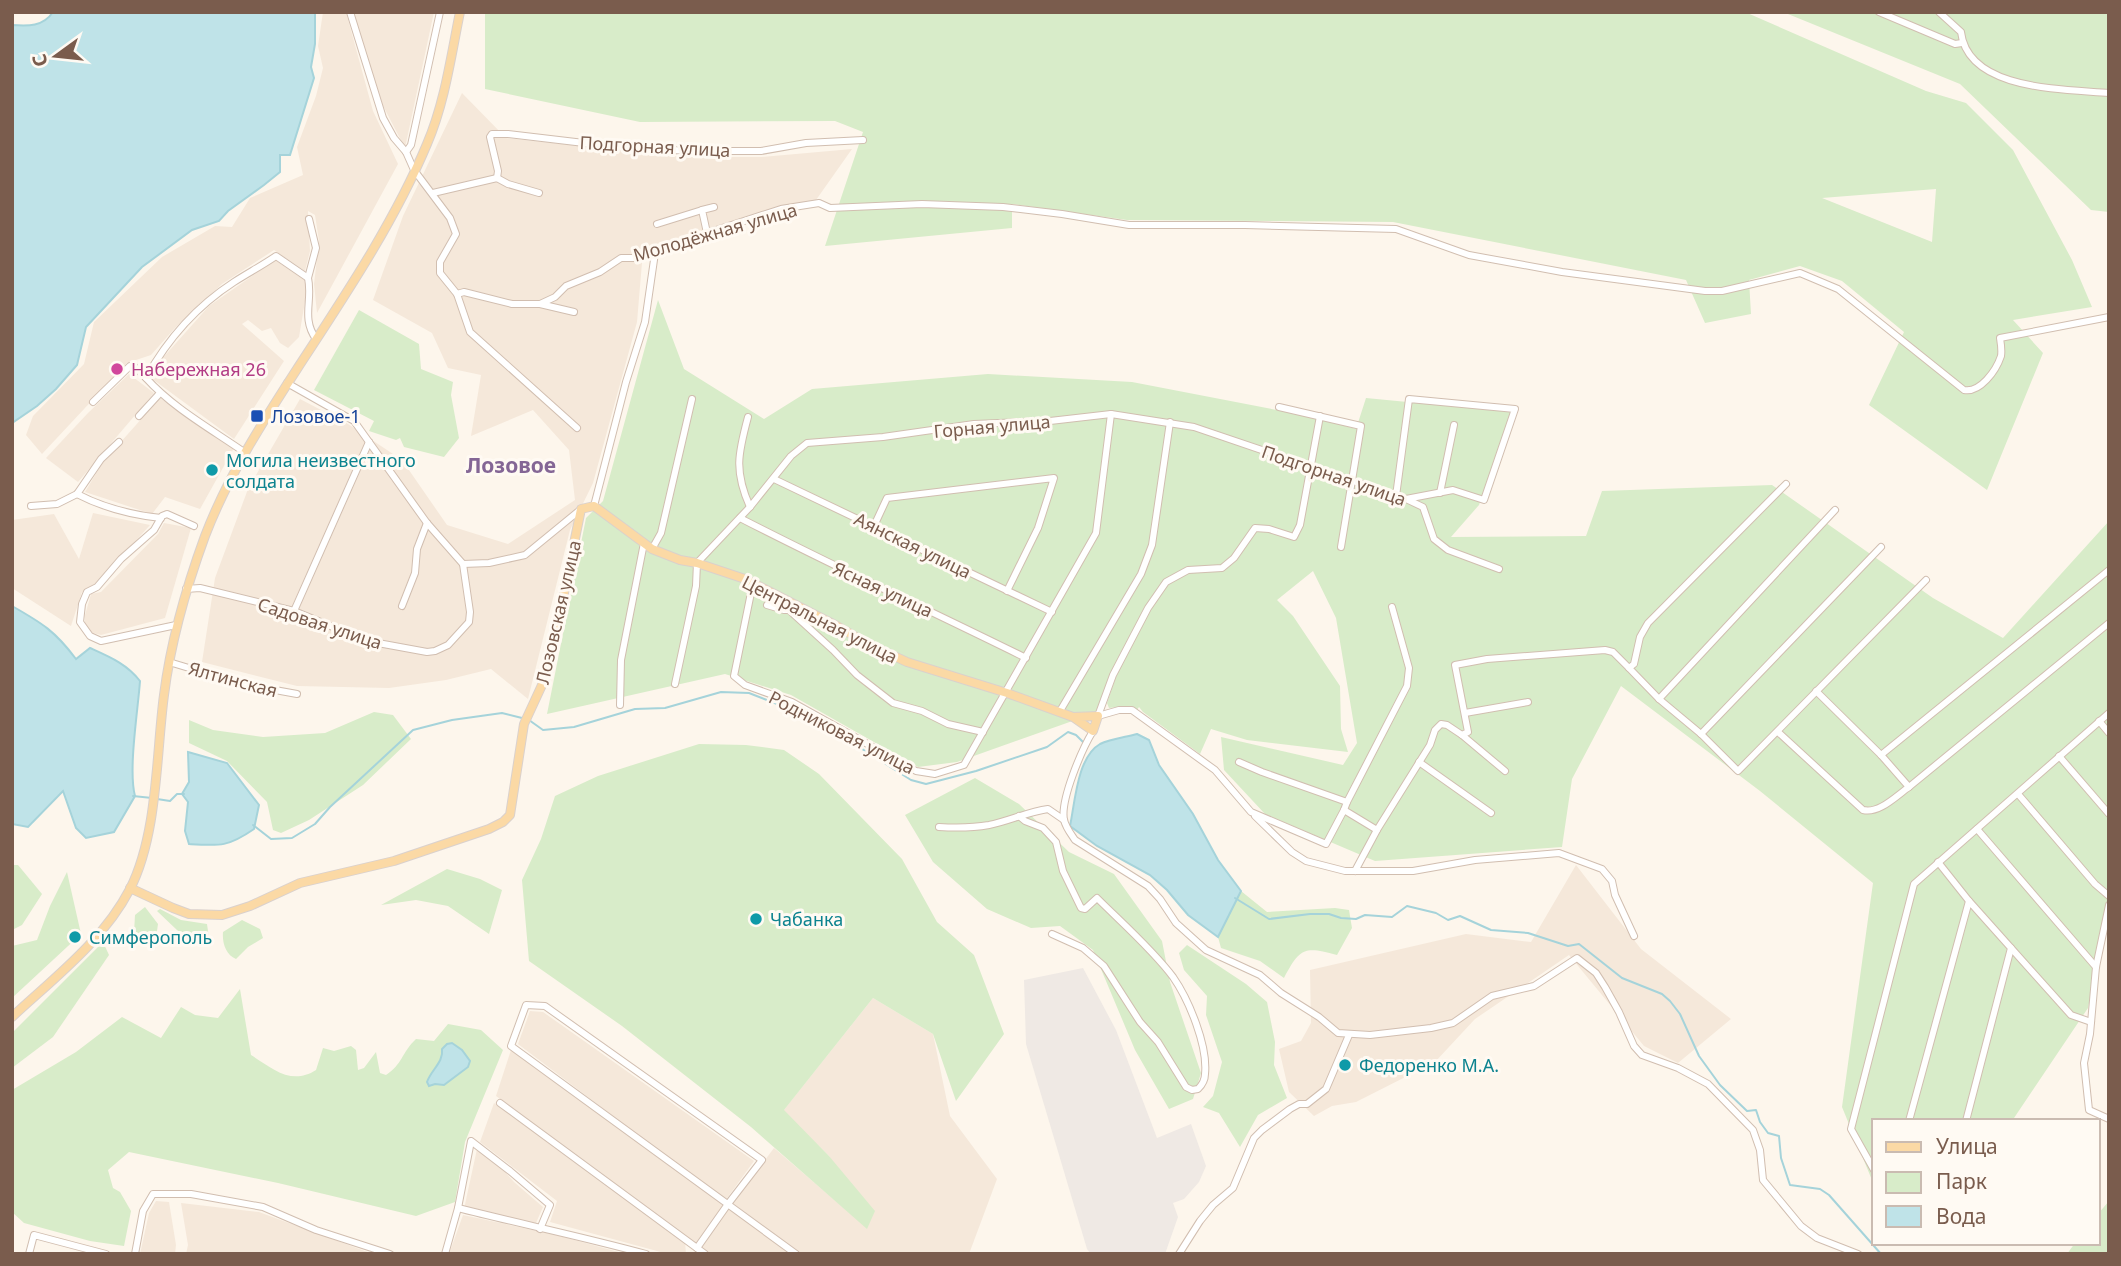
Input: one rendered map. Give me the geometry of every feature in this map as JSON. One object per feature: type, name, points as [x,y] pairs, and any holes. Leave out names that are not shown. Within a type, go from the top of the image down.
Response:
[{"type":"main road","points":[[12,1017],[78,957],[101,931],[130,888],[146,844],[163,697],[176,625],[186,589],[226,485],[387,225],[428,143],[443,98],[460,12]]},
{"type":"main road","points":[[581,509],[594,506]]},
{"type":"main road","name":"Центральная улица","points":[[594,506],[652,549],[753,583],[867,644],[907,662],[1073,717],[1098,716]]},
{"type":"main road","name":"Лозовская улица","points":[[130,888],[189,914],[230,913],[300,883],[394,861],[503,822],[510,815],[524,724],[548,672],[581,509]]},
{"type":"main road","points":[[1073,717],[1093,731],[1098,716]]},
{"type":"main road","points":[[137,868],[142,889],[153,899]]},
{"type":"main road","points":[[119,905],[133,895],[153,899]]},
{"type":"street","points":[[351,12],[383,118],[406,152],[414,170],[450,218],[456,234],[439,267],[440,273],[457,294],[470,332],[577,428]]},
{"type":"street","points":[[406,152],[411,145],[440,12]]},
{"type":"street","points":[[1879,12],[1955,44],[1962,43]]},
{"type":"street","points":[[1939,12],[1961,32],[1962,43],[1968,55],[1986,70],[2024,85],[2109,93]]},
{"type":"street","name":"Подгорная улица","points":[[497,178],[498,171],[490,137],[492,134],[687,151],[761,151],[806,143],[863,140]]},
{"type":"street","points":[[433,193],[497,178],[539,193]]},
{"type":"street","name":"Молодёжная улица","points":[[540,304],[555,297],[566,286],[600,272],[621,258],[655,253],[781,209],[820,204],[831,208],[922,204],[1003,207],[1129,225],[1396,229],[1469,254],[1562,272],[1705,291],[1722,291],[1800,273],[1838,289],[1964,390],[1969,391],[1979,388],[1995,367],[2001,356],[2000,338],[2109,317]]},
{"type":"street","points":[[657,225],[714,207]]},
{"type":"street","points":[[702,210],[706,233]]},
{"type":"street","points":[[309,219],[316,248],[308,278],[308,309],[310,330],[316,339]]},
{"type":"street","points":[[594,506],[626,382],[645,323],[655,253]]},
{"type":"street","points":[[146,378],[181,327],[201,307],[235,281],[276,256],[308,278]]},
{"type":"street","points":[[457,294],[464,292],[512,304],[540,304],[574,312]]},
{"type":"street","points":[[93,402],[130,366],[135,367],[160,393],[244,452]]},
{"type":"street","points":[[287,383],[354,421],[427,523],[463,564],[489,564],[525,555],[581,509]]},
{"type":"street","points":[[139,416],[160,393]]},
{"type":"street","points":[[652,549],[661,533],[692,399]]},
{"type":"street","points":[[1396,496],[1409,399],[1515,409],[1484,500],[1452,490],[1406,499]]},
{"type":"street","points":[[1279,407],[1361,426],[1341,548]]},
{"type":"street","name":"Горная улица","points":[[697,564],[750,507],[791,456],[807,443],[883,437],[974,424],[1049,421],[1111,414],[1195,427],[1224,437]]},
{"type":"street","name":"Родниковая улица","points":[[753,583],[734,677],[745,685],[792,702],[916,771],[935,774],[964,765],[1096,533],[1111,414]]},
{"type":"street","points":[[1098,716],[1113,676],[1166,582],[1188,570],[1222,568],[1234,558],[1255,528],[1269,529],[1294,537],[1300,525],[1320,416]]},
{"type":"street","points":[[748,417],[738,467],[742,489],[750,507]]},
{"type":"street","points":[[1060,711],[1141,574],[1152,545],[1170,422]]},
{"type":"street","points":[[1440,493],[1454,425]]},
{"type":"street","name":"Подгорная улица","points":[[1224,437],[1423,507],[1434,539],[1448,550],[1499,569]]},
{"type":"street","points":[[31,506],[57,504],[77,494],[101,459],[119,442]]},
{"type":"street","points":[[294,611],[369,442]]},
{"type":"street","points":[[874,526],[887,498],[1054,478],[1038,528],[1007,591]]},
{"type":"street","name":"Аянская улица","points":[[774,479],[1052,612]]},
{"type":"street","points":[[1629,668],[1634,664],[1640,637],[1648,623],[1786,484]]},
{"type":"street","points":[[77,494],[95,503],[146,517],[161,518]]},
{"type":"street","points":[[1659,699],[1835,510]]},
{"type":"street","points":[[176,625],[102,641],[90,636],[80,622],[82,604],[90,589],[97,587],[121,559],[154,530],[161,518],[167,514],[194,526]]},
{"type":"street","name":"Ясная улица","points":[[740,518],[845,572],[1026,658]]},
{"type":"street","points":[[402,606],[415,573],[417,549],[427,523]]},
{"type":"street","points":[[620,705],[621,660],[644,543]]},
{"type":"street","points":[[1702,734],[1881,547]]},
{"type":"street","name":"Садовая улица","points":[[186,589],[200,588],[294,611],[367,641],[427,652],[448,645],[469,622],[463,564]]},
{"type":"street","points":[[675,684],[696,586],[697,564]]},
{"type":"street","points":[[1881,755],[2109,570]]},
{"type":"street","points":[[1462,735],[1468,732],[1455,664],[1605,650],[1613,652],[1659,699],[1702,734],[1738,771],[1926,580]]},
{"type":"street","points":[[786,600],[789,610],[857,675],[893,703],[922,711],[948,724],[984,732]]},
{"type":"street","points":[[768,606],[789,610]]},
{"type":"street","points":[[1251,812],[1262,819],[1326,844],[1407,686],[1409,668],[1392,607]]},
{"type":"street","points":[[1777,732],[1863,810],[1870,812],[1909,787],[2109,623]]},
{"type":"street","name":"Ялтинская","points":[[169,662],[242,684],[296,694]]},
{"type":"street","points":[[1816,691],[1881,755],[1909,787]]},
{"type":"street","points":[[1465,713],[1528,702]]},
{"type":"street","points":[[1098,716],[1119,710],[1132,710],[1215,770],[1251,812],[1292,852],[1306,861],[1345,871],[1413,871],[1475,860],[1559,853],[1602,869],[1612,881],[1615,895],[1634,936]]},
{"type":"street","points":[[1872,1166],[1851,1129],[1914,884],[2109,713]]},
{"type":"street","points":[[2099,721],[2109,733]]},
{"type":"street","points":[[1355,871],[1430,745],[1435,730],[1441,724],[1462,735],[1505,771]]},
{"type":"street","points":[[1093,731],[1083,747],[1068,793],[1064,820],[1075,839],[1148,886],[1177,923],[1206,950],[1260,975],[1280,993],[1319,1017],[1346,1043]]},
{"type":"street","points":[[2059,756],[2109,814]]},
{"type":"street","points":[[1238,762],[1347,802]]},
{"type":"street","points":[[1419,762],[1491,813]]},
{"type":"street","points":[[2018,794],[2109,897]]},
{"type":"street","points":[[939,827],[971,828],[1048,809],[1064,820]]},
{"type":"street","points":[[1345,810],[1377,830]]},
{"type":"street","points":[[1019,816],[1043,828],[1056,842],[1063,871],[1081,908],[1084,909],[1097,898],[1173,978],[1192,1013],[1202,1045],[1205,1073],[1198,1089],[1186,1087],[1158,1042],[1140,1022],[1104,967],[1083,948],[1052,934]]},
{"type":"street","points":[[1977,829],[2096,967]]},
{"type":"street","points":[[1938,862],[1969,901],[2071,1015],[2091,1022]]},
{"type":"street","points":[[1910,1119],[1969,901]]},
{"type":"street","points":[[2109,905],[2096,967],[2084,1063],[2090,1110],[2109,1119]]},
{"type":"street","points":[[1967,1119],[2011,948]]},
{"type":"street","points":[[1338,1033],[1353,1035],[1431,1028],[1453,1023],[1492,996],[1534,986],[1577,958],[1596,973],[1619,1012],[1634,1046],[1642,1055],[1678,1068],[1707,1084],[1754,1130],[1760,1150],[1763,1180],[1801,1226],[1817,1238],[1858,1254]]},
{"type":"street","points":[[697,1248],[728,1204],[762,1160],[545,1006],[526,1005],[511,1046],[728,1204],[796,1254]]},
{"type":"street","points":[[1179,1254],[1213,1205],[1233,1188],[1254,1138],[1275,1119],[1299,1104],[1307,1104],[1326,1089],[1346,1043],[1353,1035]]},
{"type":"street","points":[[500,1103],[705,1254]]},
{"type":"street","points":[[445,1254],[458,1208],[471,1141],[550,1205],[540,1229]]},
{"type":"street","points":[[135,1254],[143,1211],[153,1195],[191,1194],[263,1207],[316,1230],[390,1254]]},
{"type":"street","points":[[458,1208],[646,1254]]},
{"type":"street","points":[[29,1254],[34,1235],[106,1254]]},
{"type":"shaded area","points":[[323,12],[346,12],[373,111],[398,164],[317,313],[314,284],[319,241],[315,215],[308,211],[310,251],[305,271],[274,250],[222,284],[175,328],[151,355],[127,363],[42,454],[26,435],[33,416],[84,364],[94,322],[162,257],[215,226],[232,227],[250,198],[303,175],[297,147],[316,96],[323,68],[318,46]]},
{"type":"shaded area","points":[[352,12],[434,12],[405,148],[380,100]]},
{"type":"shaded area","points":[[462,93],[506,138],[684,157],[761,157],[852,149],[816,200],[643,251],[637,322],[593,483],[570,530],[528,699],[491,669],[446,680],[389,688],[297,686],[202,662],[215,578],[248,489],[300,399],[348,424],[402,460],[447,525],[508,544],[575,500],[569,450],[533,410],[471,436],[481,375],[448,368],[432,333],[373,300],[403,216]]},
{"type":"shaded area","points":[[275,260],[304,280],[307,289],[299,337],[288,348],[280,343],[271,328],[262,331],[248,320],[242,324],[284,361],[234,439],[151,378],[152,370],[209,306]]},
{"type":"shaded area","points":[[129,374],[154,393],[78,482],[46,458]]},
{"type":"shaded area","points":[[160,398],[234,448],[200,509],[165,497],[152,514],[85,492],[103,462]]},
{"type":"shaded area","points":[[93,513],[150,525],[97,584],[82,592],[71,626],[12,588],[12,520],[54,514],[79,559]]},
{"type":"shaded area","points":[[164,523],[191,528],[165,618],[101,635],[93,633],[85,626],[91,594],[101,592],[158,534]]},
{"type":"shaded area","points":[[1576,865],[1641,949],[1731,1019],[1678,1063],[1644,1046],[1569,955],[1475,1019],[1435,1062],[1356,1102],[1332,1106],[1314,1116],[1289,1092],[1279,1049],[1301,1041],[1311,1023],[1310,970],[1466,934],[1531,942]]},
{"type":"shaded area","points":[[1083,968],[1116,1030],[1157,1138],[1191,1124],[1206,1166],[1199,1182],[1184,1199],[1173,1203],[1178,1217],[1165,1254],[1091,1254],[1087,1249],[1026,1044],[1024,980]]},
{"type":"shaded area","points":[[873,998],[933,1034],[950,1116],[997,1179],[969,1254],[801,1254],[733,1203],[774,1148],[867,1228],[829,1156],[783,1111]]},
{"type":"shaded area","points":[[530,1011],[543,1012],[754,1161],[725,1201],[518,1044]]},
{"type":"shaded area","points":[[511,1050],[725,1204],[696,1244],[496,1096]]},
{"type":"shaded area","points":[[494,1103],[685,1241],[686,1254],[668,1254],[550,1222],[557,1201],[480,1142]]},
{"type":"shaded area","points":[[477,1149],[497,1163],[543,1207],[536,1223],[464,1209]]},
{"type":"shaded area","points":[[156,1201],[169,1202],[175,1254],[140,1254],[149,1213]]},
{"type":"shaded area","points":[[181,1203],[259,1212],[373,1254],[186,1254],[188,1245]]},
{"type":"shaded area","points":[[728,1207],[793,1254],[711,1254],[700,1246]]},
{"type":"shaded area","points":[[463,1215],[556,1235],[626,1254],[449,1254]]},
{"type":"green space","points":[[485,12],[1745,12],[1926,91],[1966,103],[2013,150],[2072,260],[2092,307],[2013,320],[2043,353],[1987,490],[1869,405],[1904,332],[1842,281],[1800,266],[1749,280],[1751,314],[1705,323],[1686,280],[1393,222],[1127,220],[1012,204],[1012,228],[825,246],[863,132],[835,121],[640,122],[485,89]],"holes":[[[1936,189],[1932,242],[1822,198]]]},
{"type":"green space","points":[[1783,12],[2109,12],[2109,212],[2091,210],[1960,84]]},
{"type":"green space","points":[[658,300],[684,369],[764,419],[812,389],[988,374],[1132,382],[1313,417],[1356,429],[1366,398],[1511,412],[1479,505],[1451,537],[1586,536],[1602,491],[1772,485],[1933,598],[2003,638],[2109,521],[2109,905],[2088,1008],[2013,1119],[1872,1119],[1872,1180],[1842,1107],[1873,883],[1760,791],[1621,686],[1572,779],[1562,847],[1375,861],[1265,814],[1224,770],[1221,737],[1343,765],[1357,743],[1336,618],[1313,571],[1277,600],[1293,616],[1340,686],[1341,729],[1348,752],[1247,740],[1211,729],[1200,754],[1139,707],[1137,710],[1127,706],[1109,708],[1107,703],[1119,668],[1095,713],[957,762],[918,767],[791,695],[725,674],[547,714],[586,518],[603,501]]},
{"type":"green space","points":[[359,310],[419,344],[421,369],[453,382],[451,395],[459,438],[444,457],[404,447],[400,438],[396,440],[369,431],[374,421],[314,390]]},
{"type":"green space","points":[[374,712],[393,715],[411,739],[363,785],[309,820],[281,833],[273,830],[267,802],[227,761],[189,743],[189,720],[213,730],[263,737],[325,733]]},
{"type":"green space","points":[[699,744],[746,745],[784,750],[819,774],[902,859],[937,922],[974,955],[1004,1034],[956,1101],[933,1034],[873,998],[784,1110],[829,1156],[875,1211],[867,1229],[751,1127],[622,1026],[529,961],[522,880],[541,839],[555,796],[598,776]]},
{"type":"green space","points":[[975,778],[1019,804],[1069,852],[1114,874],[1162,941],[1170,982],[1201,1073],[1193,1099],[1169,1109],[1135,1050],[1093,950],[1060,926],[1031,928],[987,909],[933,862],[905,815]]},
{"type":"green space","points":[[12,865],[18,865],[42,894],[22,925],[12,930]]},
{"type":"green space","points":[[447,869],[480,879],[502,890],[489,934],[448,906],[416,900],[381,905]]},
{"type":"green space","points":[[67,872],[81,934],[12,998],[12,946],[37,940]]},
{"type":"green space","points":[[1241,891],[1267,912],[1335,908],[1349,910],[1352,928],[1337,955],[1310,950],[1304,952],[1294,960],[1284,978],[1260,961],[1221,948],[1218,937]]},
{"type":"green space","points":[[145,907],[158,924],[155,945],[146,946],[134,933],[135,915]]},
{"type":"green space","points":[[160,909],[181,920],[207,924],[209,938],[196,944],[157,911]]},
{"type":"green space","points":[[242,920],[260,929],[263,938],[248,947],[236,959],[225,948],[223,932]]},
{"type":"green space","points":[[103,942],[109,955],[53,1037],[12,1068],[12,1033]]},
{"type":"green space","points":[[1187,945],[1246,984],[1267,1002],[1275,1042],[1274,1065],[1287,1098],[1258,1115],[1240,1147],[1219,1113],[1203,1107],[1213,1096],[1222,1062],[1206,1015],[1207,996],[1184,970],[1179,953]]},
{"type":"green space","points":[[240,989],[251,1055],[274,1070],[290,1076],[316,1070],[323,1048],[334,1051],[351,1046],[356,1050],[358,1070],[364,1068],[376,1052],[380,1073],[386,1075],[416,1039],[434,1041],[448,1024],[481,1030],[503,1050],[465,1142],[455,1202],[416,1216],[278,1183],[129,1152],[108,1170],[113,1188],[120,1192],[131,1211],[124,1246],[90,1241],[24,1223],[12,1212],[12,1090],[76,1052],[122,1017],[161,1038],[181,1007],[195,1015],[218,1018]]},
{"type":"green space","points":[[2109,1201],[2109,1254],[2067,1254],[2074,1245],[2100,1245],[2100,1212]]},
{"type":"water","points":[[53,12],[315,12],[315,44],[311,67],[314,78],[290,155],[280,155],[280,172],[228,211],[219,221],[192,230],[142,267],[86,327],[77,365],[37,406],[12,423],[12,25],[40,23]]},
{"type":"water","points":[[12,606],[47,628],[76,659],[90,648],[124,665],[140,681],[133,756],[135,796],[114,832],[86,838],[76,828],[63,791],[28,827],[12,824]]},
{"type":"water","points":[[1137,734],[1149,740],[1159,765],[1193,814],[1218,860],[1241,891],[1218,937],[1188,915],[1150,875],[1097,846],[1070,826],[1078,781],[1092,750],[1104,742]]},
{"type":"water","points":[[188,752],[227,763],[259,805],[254,829],[223,844],[189,844],[185,831],[188,802],[182,794],[189,782]]},
{"type":"water","points":[[452,1043],[462,1050],[470,1061],[468,1067],[444,1085],[429,1086],[427,1082],[441,1058],[442,1049]]},
{"type":"waterway","points":[[529,720],[543,730],[574,727],[635,709],[665,708],[721,692],[749,693],[795,711],[911,780],[926,784],[976,771],[1047,747],[1068,732],[1083,742]]},
{"type":"waterway","points":[[253,825],[271,839],[292,838],[315,824],[413,730],[452,720],[502,713],[522,718]]},
{"type":"waterway","points":[[157,799],[170,801],[177,794],[184,794]]},
{"type":"waterway","points":[[133,796],[152,798]]},
{"type":"waterway","points":[[1235,898],[1269,919],[1310,914],[1356,919],[1365,915],[1392,917],[1407,906],[1436,913],[1448,920],[1460,916],[1491,930],[1528,933],[1568,946],[1579,944],[1622,978],[1662,994],[1670,1001],[1680,1014],[1699,1056],[1720,1085],[1747,1111],[1756,1110],[1768,1133],[1779,1136],[1781,1158],[1790,1185],[1820,1189],[1829,1195],[1872,1244]]},
{"type":"waterway","points":[[1873,1245],[1881,1254]]},
{"type":"place","name":"Набережная 26","points":[[117,369]]},
{"type":"place","name":"Лозовое-1","points":[[257,416]]},
{"type":"place","name":"Могила неизвестного солдата","points":[[212,470]]},
{"type":"place","name":"Чабанка","points":[[756,919]]},
{"type":"place","name":"Симферополь","points":[[75,937]]},
{"type":"place","name":"Федоренко М.А.","points":[[1345,1065]]},
{"type":"district","name":"Лозовое","points":[[511,465]]}]
